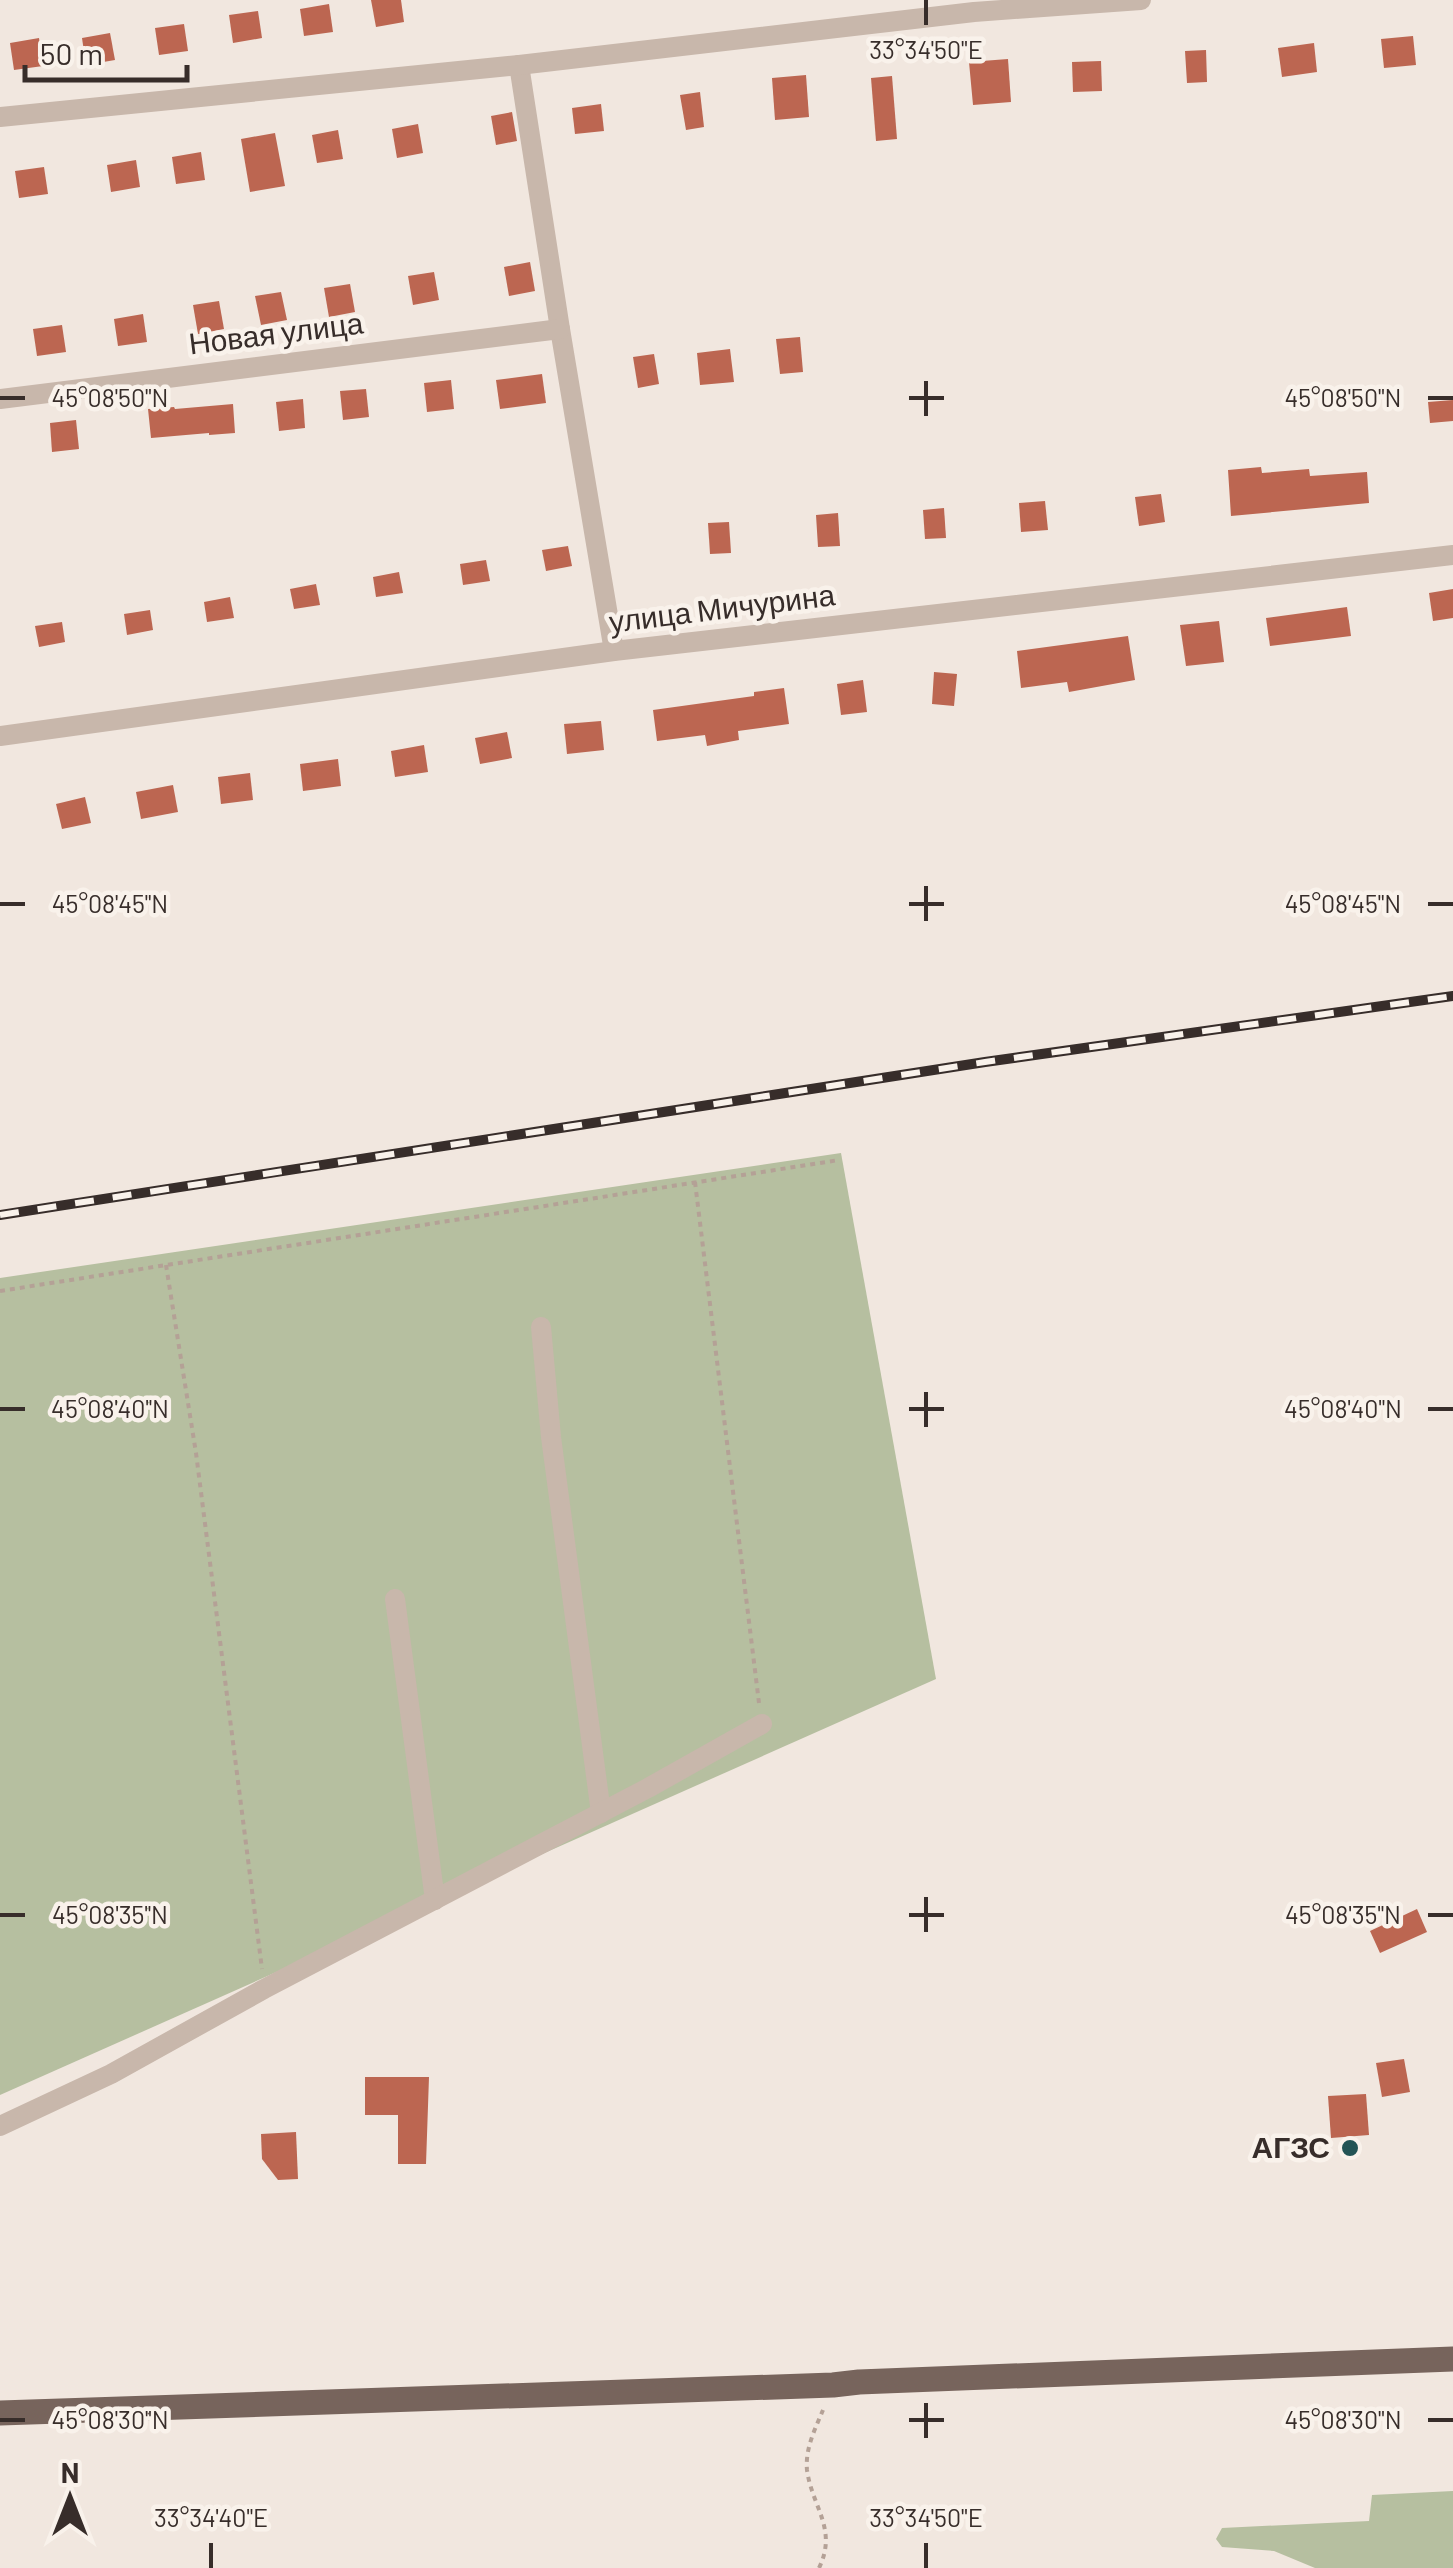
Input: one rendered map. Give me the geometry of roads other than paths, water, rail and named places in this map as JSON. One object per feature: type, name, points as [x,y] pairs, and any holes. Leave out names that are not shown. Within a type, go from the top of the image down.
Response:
[{"type":"main road","points":[[0,2413],[1453,2359]]},
{"type":"street","points":[[0,117],[519,65],[974,6],[1141,0]]},
{"type":"street","points":[[519,65],[614,652]]},
{"type":"street","name":"Новая улица","points":[[0,399],[560,330]]},
{"type":"street","name":"улица Мичурина","points":[[0,736],[614,652],[1453,556]]},
{"type":"street","points":[[541,1327],[600,1813]]},
{"type":"street","points":[[395,1598],[435,1900]]},
{"type":"street","points":[[0,2126],[111,2074],[762,1724]]},
{"type":"railway","points":[[0,1215],[985,1062],[1453,996]]},
{"type":"place","name":"АГЗС","points":[[1350,2148]]}]
